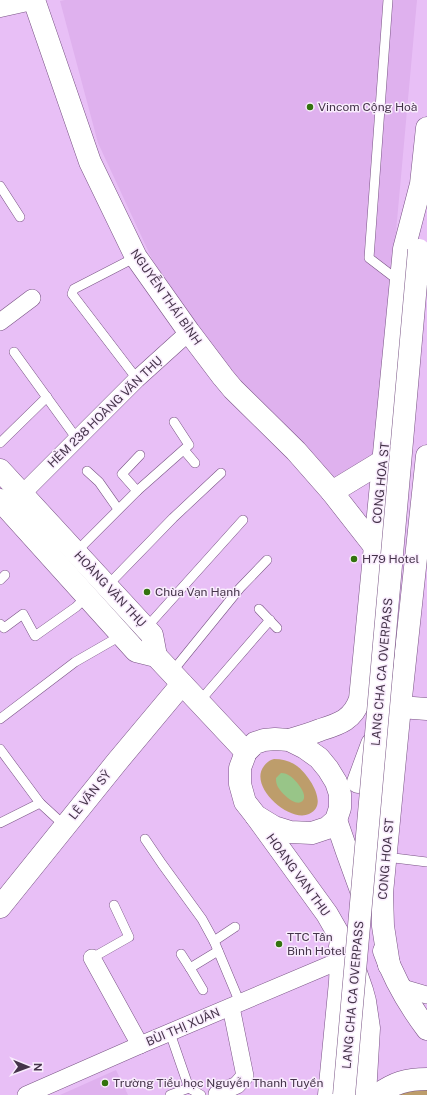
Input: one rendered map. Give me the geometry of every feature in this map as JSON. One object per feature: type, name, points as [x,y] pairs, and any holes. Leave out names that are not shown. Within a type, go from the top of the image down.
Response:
[{"type":"main road","points":[[0,6],[27,0]]},
{"type":"main road","name":"NGUYỄN THÁI BÌNH","points":[[34,0],[90,162],[136,257],[223,377],[233,389],[296,451],[332,492],[375,547]]},
{"type":"main road","name":"CONG HOA ST","points":[[419,250],[421,184],[427,128]]},
{"type":"main road","name":"CONG HOA ST","points":[[290,740],[343,722],[352,714],[358,704],[361,693],[404,249],[421,184]]},
{"type":"main road","name":"LANG CHA CA OVERPASS","points":[[344,1095],[419,250]]},
{"type":"main road","name":"CONG HOA ST","points":[[389,965],[382,910],[382,894],[400,708],[423,533],[427,456]]},
{"type":"main road","points":[[332,492],[384,461]]},
{"type":"main road","name":"HOÀNG VĂN THỤ","points":[[0,470],[152,635],[156,656],[136,651],[0,500]]},
{"type":"main road","points":[[156,656],[246,752]]},
{"type":"main road","points":[[358,782],[406,657]]},
{"type":"main road","name":"LÊ VĂN SỸ","points":[[4,897],[65,826],[177,678]]},
{"type":"main road","points":[[400,708],[427,709]]},
{"type":"main road","points":[[275,738],[290,740],[319,758],[336,782],[340,794],[340,808],[336,820],[327,828],[312,833],[290,832],[274,827],[256,816],[245,802],[240,784],[240,768],[246,752],[255,743],[275,738]]},
{"type":"main road","points":[[340,794],[396,752]]},
{"type":"main road","name":"HOANG VAN THU","points":[[256,816],[327,914],[339,935]]},
{"type":"main road","points":[[336,820],[389,965],[412,1009],[427,1029]]},
{"type":"main road","points":[[329,1095],[341,960],[339,935]]},
{"type":"main road","points":[[339,935],[352,961],[359,980],[368,1014],[369,1028],[365,1095]]},
{"type":"main road","points":[[377,1095],[395,1084],[427,1079]]},
{"type":"street","points":[[0,322],[32,298]]},
{"type":"street","name":"HẺM 238 HOÀNG VĂN THỤ","points":[[22,494],[137,378],[189,332]]},
{"type":"street","points":[[92,958],[140,1045]]},
{"type":"street","name":"BÙI THỊ XUÂN","points":[[26,1095],[341,960]]},
{"type":"street","points":[[399,986],[427,995]]},
{"type":"street","points":[[211,1095],[237,1085],[245,1076],[235,1005]]},
{"type":"lane","points":[[388,0],[369,258],[401,283]]},
{"type":"lane","points":[[0,186],[20,217]]},
{"type":"lane","points":[[136,257],[74,289],[72,294],[137,378]]},
{"type":"lane","points":[[14,352],[77,439]]},
{"type":"lane","points":[[0,443],[47,397]]},
{"type":"lane","points":[[76,552],[137,491],[189,445],[174,422]]},
{"type":"lane","points":[[184,450],[196,463]]},
{"type":"lane","points":[[137,491],[122,474],[140,455]]},
{"type":"lane","points":[[87,471],[99,482],[118,509]]},
{"type":"lane","points":[[107,586],[173,518],[221,472]]},
{"type":"lane","points":[[146,628],[243,520]]},
{"type":"lane","points":[[177,678],[240,588],[267,560]]},
{"type":"lane","points":[[0,624],[4,628],[22,614],[35,636],[76,608],[87,596]]},
{"type":"lane","points":[[259,609],[277,628]]},
{"type":"lane","points":[[199,702],[270,620]]},
{"type":"lane","points":[[0,720],[75,662],[122,634]]},
{"type":"lane","points":[[0,749],[40,803],[65,826]]},
{"type":"lane","points":[[0,823],[40,803]]},
{"type":"lane","points":[[145,839],[202,919],[214,941],[235,1005]]},
{"type":"lane","points":[[386,857],[427,862]]},
{"type":"lane","points":[[92,958],[129,937],[114,905]]},
{"type":"lane","points":[[214,941],[235,927]]},
{"type":"lane","points":[[190,968],[218,951]]},
{"type":"lane","points":[[181,954],[203,990]]},
{"type":"lane","points":[[170,1033],[189,1088]]},
{"type":"lane","points":[[170,1095],[189,1088],[211,1095]]},
{"type":"shaded area","points":[[417,0],[393,265],[372,466],[332,482],[226,368],[158,272],[98,143],[60,1]]},
{"type":"shaded area","points":[[280,759],[294,764],[302,770],[315,790],[318,804],[315,810],[309,814],[301,815],[291,813],[273,801],[261,783],[261,774],[264,766],[269,761]]},
{"type":"shaded area","points":[[281,773],[290,776],[301,788],[304,800],[298,803],[295,802],[278,788],[276,778]]},
{"type":"shaded area","name":"Trường Tiểu học Nguyễn Thanh Tuyền","points":[[116,1070],[128,1095],[60,1095]]},
{"type":"shaded area","points":[[427,1084],[427,1095],[393,1095]]},
{"type":"place","name":"Vincom Cộng Hoà","points":[[310,107]]},
{"type":"place","name":"H79 Hotel","points":[[354,559]]},
{"type":"place","name":"Chùa Vạn Hạnh","points":[[147,592]]},
{"type":"place","name":"TTC Tân Bình Hotel","points":[[279,944]]},
{"type":"place","name":"Trường Tiểu học Nguyễn Thanh Tuyền","points":[[105,1083]]}]
